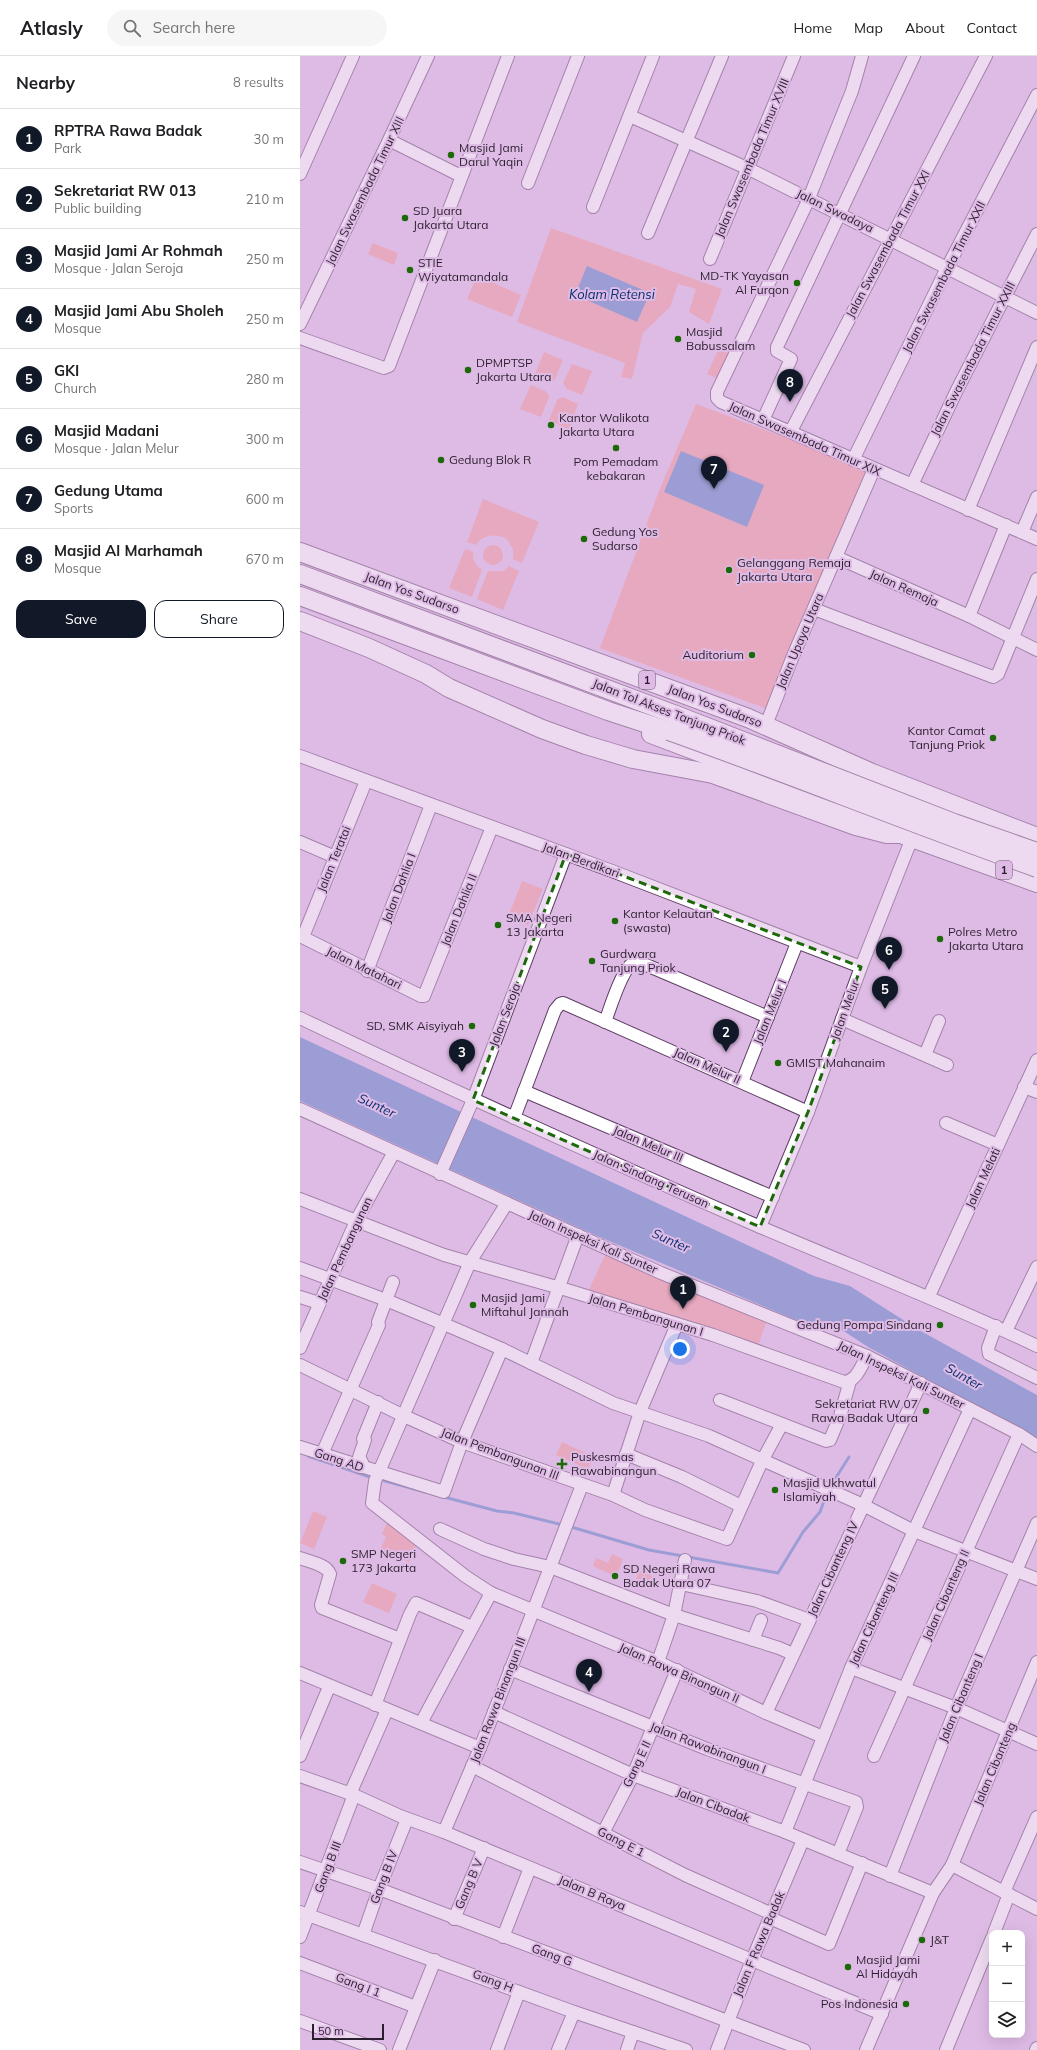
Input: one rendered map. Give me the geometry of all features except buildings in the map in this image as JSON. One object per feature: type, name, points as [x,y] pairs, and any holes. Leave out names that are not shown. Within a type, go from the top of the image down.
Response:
[{"type":"highway","name":"Jalan Yos Sudarso","points":[[300,552],[585,656],[766,725],[872,773],[1032,835]]},
{"type":"highway","points":[[300,563],[361,582],[384,583]]},
{"type":"highway","name":"Jalan Tol Akses Tanjung Priok","points":[[300,574],[670,729],[955,839],[1037,868]]},
{"type":"highway","name":"Jalan Tol Akses Tanjung Priok","points":[[300,596],[608,711],[670,729],[1037,852]]},
{"type":"highway","name":"1","points":[[300,620],[369,648],[426,674],[449,688],[542,729],[586,745],[633,759],[713,774],[856,826],[887,834],[906,836],[1037,883]]},
{"type":"highway","points":[[670,729],[787,785],[878,820],[906,836]]},
{"type":"highway","points":[[970,859],[986,852],[992,842],[993,830],[989,819]]},
{"type":"highway","points":[[1010,873],[1006,859],[1010,845],[1014,840],[1032,835]]},
{"type":"street","points":[[300,174],[353,56]]},
{"type":"street","name":"Jalan Swasembada Timur XIII","points":[[300,324],[390,140],[428,56]]},
{"type":"street","points":[[300,338],[384,368],[388,368],[508,56]]},
{"type":"street","points":[[528,183],[578,56]]},
{"type":"street","points":[[593,207],[653,56]]},
{"type":"street","points":[[648,233],[722,56]]},
{"type":"street","name":"Jalan Swasembada Timur XVIII","points":[[710,259],[749,169],[794,56]]},
{"type":"street","name":"Jalan Swasembada Timur XIX","points":[[862,56],[852,91],[809,198],[717,392],[717,398],[721,402],[791,431],[853,460],[1037,539]]},
{"type":"street","points":[[763,420],[791,359],[777,351],[777,347],[914,56]]},
{"type":"street","name":"Jalan Swasembada Timur XXI","points":[[791,431],[890,238],[986,56]]},
{"type":"street","name":"Jalan Swasembada Timur XXII","points":[[853,460],[947,268],[1037,95]]},
{"type":"street","name":"Jalan Swadaya","points":[[630,116],[749,169],[809,198],[1037,313]]},
{"type":"street","points":[[390,140],[461,176]]},
{"type":"street","name":"Jalan Swasembada Timur XXIII","points":[[912,485],[956,392],[1037,234]]},
{"type":"street","points":[[968,510],[1037,346]]},
{"type":"street","points":[[836,557],[874,469]]},
{"type":"street","points":[[1022,532],[1037,497]]},
{"type":"street","points":[[969,616],[1006,526]]},
{"type":"street","name":"Jalan Upaya Utara","points":[[766,725],[836,557]]},
{"type":"street","name":"Jalan Remaja","points":[[836,557],[969,616],[1037,650]]},
{"type":"street","points":[[814,609],[993,678],[998,674],[1037,578]]},
{"type":"street","name":"Jalan Berdikari","points":[[301,758],[566,854],[860,967]]},
{"type":"street","name":"Jalan Teratai","points":[[302,937],[366,781]]},
{"type":"street","name":"Jalan Dahlia I","points":[[367,971],[431,805]]},
{"type":"street","name":"Jalan Dahlia II","points":[[427,992],[492,827]]},
{"type":"street","name":"Jalan Melur","points":[[760,1227],[808,1112],[906,836]]},
{"type":"street","points":[[300,842],[335,857]]},
{"type":"street","name":"Jalan Seroja","points":[[442,1170],[471,1105],[566,854]]},
{"type":"street","name":"Jalan Matahari","points":[[302,937],[367,971],[421,996],[424,996],[427,992]]},
{"type":"street","name":"Jalan Melur I","points":[[742,1082],[798,942]]},
{"type":"street","points":[[605,1022],[623,975],[630,964],[637,962],[768,1017]]},
{"type":"street","name":"Jalan Melur II","points":[[514,1118],[555,1010],[560,1004],[568,1005],[808,1112]]},
{"type":"street","name":"Jalan Sindang Terusan","points":[[300,1018],[471,1105],[514,1118],[760,1227],[929,1296],[1001,1328],[1037,1346]]},
{"type":"street","points":[[842,1019],[947,1065]]},
{"type":"street","points":[[924,1056],[939,1021]]},
{"type":"street","name":"Jalan Melati","points":[[929,1296],[1037,1060]]},
{"type":"street","points":[[1024,1087],[1037,1092]]},
{"type":"street","name":"Jalan Melur III","points":[[524,1091],[773,1197]]},
{"type":"street","name":"Jalan Inspeksi Kali Sunter","points":[[300,1109],[394,1152],[442,1170],[507,1203],[661,1273],[867,1356],[1019,1434],[1037,1446]]},
{"type":"street","points":[[946,1122],[998,1145]]},
{"type":"street","name":"Jalan Pembangunan","points":[[300,1348],[356,1220],[394,1152]]},
{"type":"street","name":"Jalan Pembangunan I","points":[[300,1200],[356,1220],[444,1256],[560,1288],[677,1324],[844,1382],[850,1381]]},
{"type":"street","points":[[377,1476],[470,1262],[507,1203]]},
{"type":"street","points":[[531,1363],[560,1288],[578,1235]]},
{"type":"street","points":[[1037,1267],[988,1348],[989,1354],[1037,1378]]},
{"type":"street","points":[[300,1268],[386,1300],[444,1324],[502,1349],[592,1393],[640,1412],[709,1436],[863,1505],[914,1531],[966,1550],[1037,1579]]},
{"type":"street","points":[[322,1454],[379,1325],[378,1322],[393,1282]]},
{"type":"street","points":[[300,1297],[319,1303]]},
{"type":"street","points":[[613,1495],[640,1412],[677,1324]]},
{"type":"street","points":[[462,1442],[502,1349]]},
{"type":"street","points":[[720,1400],[826,1441],[830,1440],[842,1410],[850,1381],[858,1373],[867,1356]]},
{"type":"street","name":"Jalan Pembangunan III","points":[[300,1365],[404,1416],[462,1442],[613,1495],[645,1510],[727,1539],[741,1506]]},
{"type":"street","name":"Jalan Cibanteng IV","points":[[766,1713],[921,1383]]},
{"type":"street","points":[[360,1467],[362,1462],[359,1457],[365,1440],[363,1439],[378,1402]]},
{"type":"street","name":"Jalan Cibanteng III","points":[[785,1832],[851,1668],[970,1409]]},
{"type":"street","points":[[626,1454],[682,1477],[741,1506],[762,1461],[782,1424]]},
{"type":"street","name":"Jalan Cibanteng II","points":[[874,1756],[1019,1434]]},
{"type":"street","name":"Gang AD","points":[[300,1447],[360,1467],[377,1476],[444,1492],[462,1442]]},
{"type":"street","name":"Jalan Rawa Binangun II","points":[[377,1476],[371,1501],[373,1504],[465,1576],[491,1593],[677,1670],[766,1713],[823,1737]]},
{"type":"street","name":"Jalan Rawa Binangun III","points":[[444,1832],[480,1748],[582,1485]]},
{"type":"street","name":"Jalan Cibanteng I","points":[[890,1876],[956,1708],[1015,1570],[1037,1523]]},
{"type":"street","points":[[440,1529],[484,1549],[514,1559],[550,1567],[674,1615],[793,1654]]},
{"type":"street","points":[[300,1558],[322,1566],[329,1571],[330,1574],[321,1605],[322,1608],[400,1639]]},
{"type":"street","points":[[658,1662],[674,1615],[685,1560]]},
{"type":"street","points":[[681,1584],[757,1601],[809,1620]]},
{"type":"street","points":[[421,1723],[491,1593]]},
{"type":"street","points":[[375,1705],[400,1639],[416,1603],[472,1627]]},
{"type":"street","points":[[753,1640],[761,1620]]},
{"type":"street","name":"Jalan Cibanteng","points":[[866,2050],[933,1893],[952,1865],[1037,1662]]},
{"type":"street","points":[[851,1668],[956,1708],[1037,1744]]},
{"type":"street","name":"Jalan Rawabinangun I","points":[[510,1669],[654,1728],[857,1803],[857,1807],[838,1854]]},
{"type":"street","name":"Gang E II","points":[[603,1833],[633,1775],[654,1728],[677,1670]]},
{"type":"street","points":[[300,1673],[329,1687],[480,1748]]},
{"type":"street","points":[[300,1756],[329,1687]]},
{"type":"street","name":"Gang B III","points":[[300,1937],[305,1913],[326,1871],[352,1795],[386,1710]]},
{"type":"street","name":"Jalan Cibadak","points":[[494,1712],[633,1775],[785,1832],[933,1893]]},
{"type":"street","name":"Gang E 1","points":[[472,1766],[685,1875],[829,1944],[862,1863]]},
{"type":"street","name":"Jalan B Raya","points":[[301,1780],[352,1795],[407,1819],[484,1848],[882,2014]]},
{"type":"street","points":[[995,1930],[1006,1893],[1037,1817]]},
{"type":"street","name":"Gang B IV","points":[[363,1935],[379,1889],[407,1819]]},
{"type":"street","name":"Jalan F Rawa Badak","points":[[717,2050],[752,1960],[803,1840]]},
{"type":"street","name":"Gang B V","points":[[454,1919],[484,1848]]},
{"type":"street","name":"Gang G","points":[[300,1862],[379,1889],[454,1919],[804,2050]]},
{"type":"street","points":[[952,1865],[1037,1909]]},
{"type":"street","points":[[503,1937],[530,1868]]},
{"type":"street","name":"Gang H","points":[[305,1913],[574,2012],[686,2050]]},
{"type":"street","points":[[946,2050],[989,1945]]},
{"type":"street","points":[[399,2050],[435,1960]]},
{"type":"street","name":"Gang I 1","points":[[300,1963],[416,2007]]},
{"type":"street","points":[[497,2050],[519,1992]]},
{"type":"street","points":[[558,2050],[574,2012]]},
{"type":"street","points":[[300,2022],[380,2050]]},
{"type":"street","points":[[627,2050],[633,2032]]},
{"type":"highlighted area","points":[[566,854],[861,967],[808,1112],[760,1227],[473,1100]]},
{"type":"shaded area","points":[[551,228],[722,289],[709,324],[689,312],[696,289],[678,284],[670,307],[643,333],[632,379],[621,377],[625,363],[517,322]]},
{"type":"shaded area","points":[[373,243],[398,253],[394,265],[368,254]]},
{"type":"shaded area","points":[[477,276],[521,295],[512,317],[467,299]]},
{"type":"shaded area","points":[[719,348],[731,354],[719,379],[707,374]]},
{"type":"shaded area","points":[[544,352],[563,360],[555,379],[549,383],[534,376]]},
{"type":"shaded area","points":[[572,364],[592,371],[582,395],[567,389],[563,383]]},
{"type":"shaded area","points":[[531,385],[547,392],[549,397],[541,417],[520,409]]},
{"type":"shaded area","points":[[562,397],[578,404],[569,430],[549,420],[557,400]]},
{"type":"shaded area","name":"Gelanggang Remaja Jakarta Utara","points":[[696,404],[870,469],[770,710],[600,648],[659,491]]},
{"type":"shaded area","points":[[483,499],[539,522],[522,563],[513,559],[513,549],[506,538],[490,536],[482,539],[476,545],[467,542]]},
{"type":"shaded area","points":[[489,545],[497,545],[503,551],[503,559],[497,565],[489,565],[483,559],[483,551]]},
{"type":"shaded area","points":[[465,549],[473,552],[475,562],[482,570],[472,597],[449,588]]},
{"type":"shaded area","points":[[509,566],[519,571],[503,610],[477,599],[488,571],[504,571]]},
{"type":"shaded area","points":[[522,881],[543,889],[528,925],[508,917]]},
{"type":"shaded area","points":[[607,1251],[766,1323],[757,1349],[587,1294]]},
{"type":"shaded area","points":[[562,1442],[594,1457],[588,1469],[556,1455]]},
{"type":"shaded area","points":[[313,1511],[327,1517],[314,1549],[300,1543]]},
{"type":"shaded area","points":[[387,1523],[418,1542],[409,1562],[380,1550],[386,1537],[382,1534]]},
{"type":"shaded area","points":[[612,1554],[623,1559],[616,1577],[593,1566],[596,1558],[608,1563]]},
{"type":"shaded area","points":[[639,1571],[652,1576],[648,1587],[635,1582]]},
{"type":"shaded area","points":[[372,1583],[397,1594],[389,1613],[363,1602]]},
{"type":"water","name":"Kolam Retensi","points":[[587,266],[650,293],[637,322],[575,295]]},
{"type":"water","points":[[681,451],[764,485],[747,527],[664,492]]},
{"type":"water","name":"Sunter","points":[[300,1037],[814,1276],[850,1286],[919,1330],[1037,1395],[1037,1439],[868,1347],[839,1328],[803,1323],[595,1235],[300,1101]]},
{"type":"waterway","points":[[308,1456],[373,1478]]},
{"type":"waterway","points":[[830,1487],[849,1457]]},
{"type":"waterway","points":[[378,1479],[425,1492]]},
{"type":"waterway","points":[[568,1526],[649,1550],[778,1573],[803,1532],[820,1512],[827,1493]]},
{"type":"waterway","points":[[444,1497],[497,1511],[514,1513],[563,1525]]},
{"type":"place","name":"Masjid Jami Darul Yaqin","points":[[451,155]]},
{"type":"place","name":"SD Juara Jakarta Utara","points":[[405,218]]},
{"type":"place","name":"STIE Wiyatamandala","points":[[410,270]]},
{"type":"place","name":"MD-TK Yayasan Al Furqon","points":[[797,283]]},
{"type":"place","name":"Masjid Babussalam","points":[[678,339]]},
{"type":"place","name":"DPMPTSP Jakarta Utara","points":[[468,370]]},
{"type":"place","name":"Masjid Al Marhamah","points":[[790,402]]},
{"type":"place","name":"Kantor Walikota Jakarta Utara","points":[[551,425]]},
{"type":"place","name":"Pom Pemadam kebakaran","points":[[616,448]]},
{"type":"place","name":"Gedung Blok R","points":[[441,460]]},
{"type":"place","name":"Gedung Utama","points":[[714,489]]},
{"type":"place","name":"Gedung Yos Sudarso","points":[[584,539]]},
{"type":"place","name":"Gelanggang Remaja Jakarta Utara","points":[[729,570]]},
{"type":"place","name":"Auditorium","points":[[752,655]]},
{"type":"place","name":"Kantor Camat Tanjung Priok","points":[[993,738]]},
{"type":"place","name":"Kantor Kelautan (swasta)","points":[[615,921]]},
{"type":"place","name":"SMA Negeri 13 Jakarta","points":[[498,925]]},
{"type":"place","name":"Polres Metro Jakarta Utara","points":[[940,939]]},
{"type":"place","name":"Gurdwara Tanjung Priok","points":[[592,961]]},
{"type":"place","name":"Masjid Madani","points":[[889,970]]},
{"type":"place","name":"GKI","points":[[885,1009]]},
{"type":"place","name":"SD, SMK Aisyiyah","points":[[472,1026]]},
{"type":"place","name":"Sekretariat RW 013","points":[[726,1052]]},
{"type":"place","name":"GMIST Mahanaim","points":[[778,1063]]},
{"type":"place","name":"Masjid Jami Ar Rohmah","points":[[462,1072]]},
{"type":"place","name":"Masjid Jami Miftahul Jannah","points":[[473,1305]]},
{"type":"place","name":"RPTRA Rawa Badak","points":[[683,1309]]},
{"type":"place","name":"Gedung Pompa Sindang","points":[[940,1325]]},
{"type":"place","name":"Sekretariat RW 07 Rawa Badak Utara","points":[[926,1411]]},
{"type":"place","name":"Puskesmas Rawabinangun","points":[[562,1464]]},
{"type":"place","name":"Masjid Ukhwatul Islamiyah","points":[[775,1490]]},
{"type":"place","name":"SMP Negeri 173 Jakarta","points":[[343,1561]]},
{"type":"place","name":"SD Negeri Rawa Badak Utara 07","points":[[615,1576]]},
{"type":"place","name":"Masjid Jami Abu Sholeh","points":[[589,1692]]},
{"type":"place","name":"J&T","points":[[922,1940]]},
{"type":"place","name":"Masjid Jami Al Hidayah","points":[[848,1967]]},
{"type":"place","name":"Pos Indonesia","points":[[906,2004]]}]
